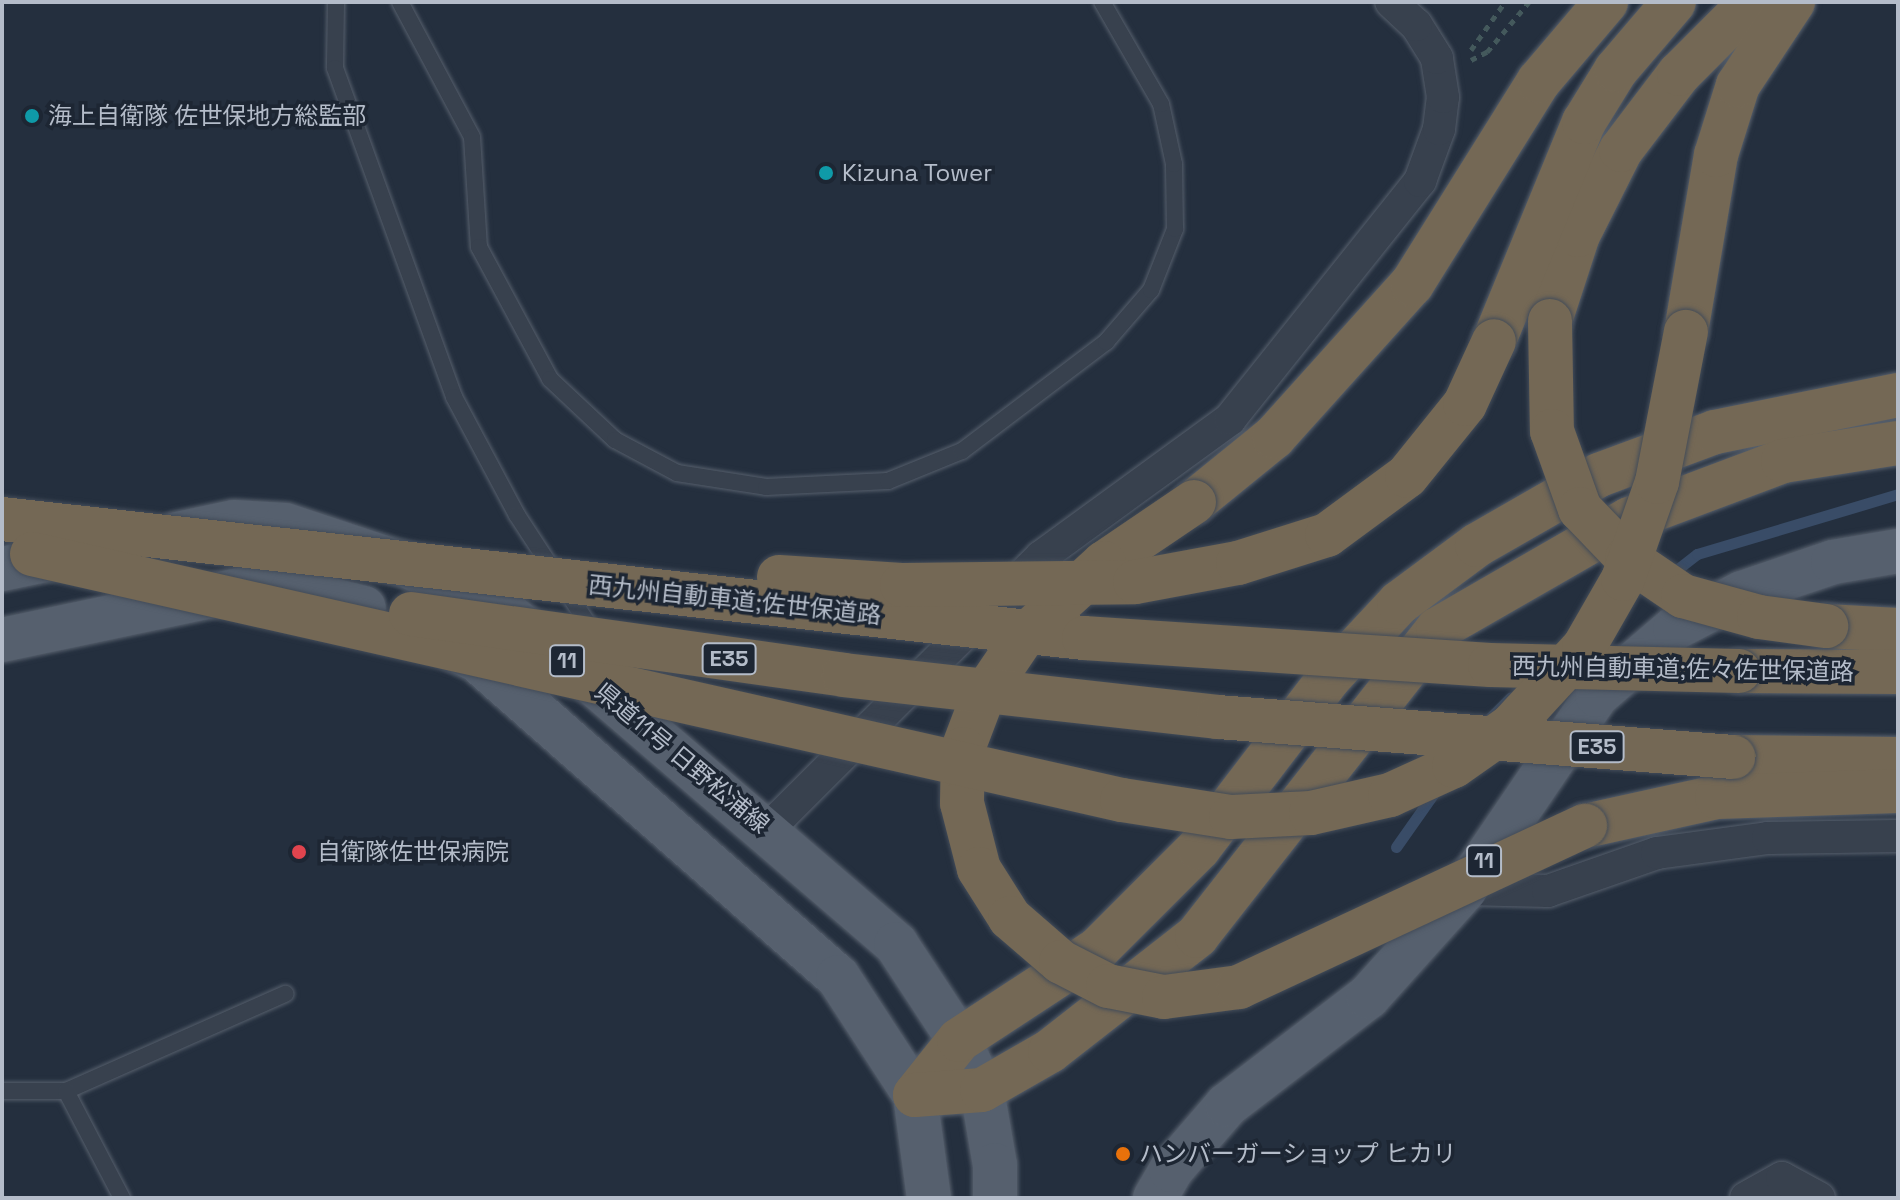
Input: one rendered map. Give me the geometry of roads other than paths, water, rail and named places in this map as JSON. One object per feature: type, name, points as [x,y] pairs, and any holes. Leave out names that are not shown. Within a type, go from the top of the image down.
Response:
[{"type":"highway","points":[[1606,2],[1539,81],[1412,284],[1274,437],[1194,502],[1104,563],[1023,637],[983,696],[963,749],[962,803],[979,869],[1010,918],[1061,962],[1108,986],[1164,997],[1239,987],[1585,826],[1717,797],[1898,791]]},
{"type":"highway","points":[[257,546],[902,585],[1135,582],[1238,563],[1327,535],[1407,476],[1465,404],[1584,122],[1616,70],[1674,2]]},
{"type":"highway","points":[[1751,2],[1679,74],[1621,150],[1578,235],[1550,321],[1552,431],[1580,509],[1627,558],[1683,596],[1759,617],[1826,626],[1898,630]]},
{"type":"highway","points":[[12,557],[1122,800],[1231,817],[1311,813],[1390,795],[1454,766],[1511,726],[1584,647],[1623,579],[1657,482],[1716,155],[1738,85],[1793,2]]},
{"type":"highway","points":[[915,1095],[959,1040],[1098,949],[1199,848],[1329,678],[1399,603],[1477,545],[1599,475],[1715,432],[1898,395]]},
{"type":"highway","points":[[915,1095],[982,1090],[1050,1051],[1197,936],[1438,629],[1629,519],[1783,461],[1898,443]]},
{"type":"highway","name":"西九州自動車道;佐世保道路","points":[[2,519],[1084,638],[1469,664]]},
{"type":"highway","name":"E35","points":[[12,557],[844,675],[1218,717],[1733,757],[1898,759]]},
{"type":"highway","name":"西九州自動車道;佐々佐世保道路","points":[[1469,664],[1898,672]]},
{"type":"main road","name":"県道11号 日野松浦線","points":[[12,557],[234,522],[285,525],[406,565],[510,616],[666,741],[896,944],[959,1040],[982,1090],[995,1165],[995,1198]]},
{"type":"main road","name":"11","points":[[1155,1198],[1171,1170],[1227,1105],[1368,997],[1465,889],[1597,695],[1675,628],[1742,593],[1833,562],[1898,551]]},
{"type":"main road","name":"11","points":[[2,640],[245,589],[292,590],[400,621],[477,660],[838,977],[915,1095],[929,1198]]},
{"type":"street","points":[[767,830],[1041,557],[1230,419],[1420,181],[1439,129],[1443,97],[1437,58],[1416,25],[1391,2]]},
{"type":"street","points":[[1465,889],[1548,891],[1657,853],[1768,838],[1898,836]]},
{"type":"street","points":[[1746,1198],[1782,1178],[1819,1198]]},
{"type":"lane","points":[[336,2],[335,68],[454,397],[517,515],[666,741]]},
{"type":"lane","points":[[400,2],[472,137],[479,247],[550,379],[615,440],[677,473],[766,487],[888,481],[962,451],[1106,342],[1151,290],[1175,229],[1174,164],[1161,104],[1102,2]]},
{"type":"lane","points":[[2,1091],[66,1091],[285,994]]},
{"type":"lane","points":[[66,1091],[122,1198]]},
{"type":"waterway","points":[[1670,575],[1697,554],[1898,494]]},
{"type":"waterway","points":[[1484,724],[1511,697]]},
{"type":"waterway","points":[[1396,847],[1436,790]]},
{"type":"place","name":"海上自衛隊 佐世保地方総監部","points":[[32,116]]},
{"type":"place","name":"Kizuna Tower","points":[[826,173]]},
{"type":"place","name":"自衛隊佐世保病院","points":[[299,852]]},
{"type":"place","name":"ハンバーガーショップ ヒカリ","points":[[1123,1154]]}]
